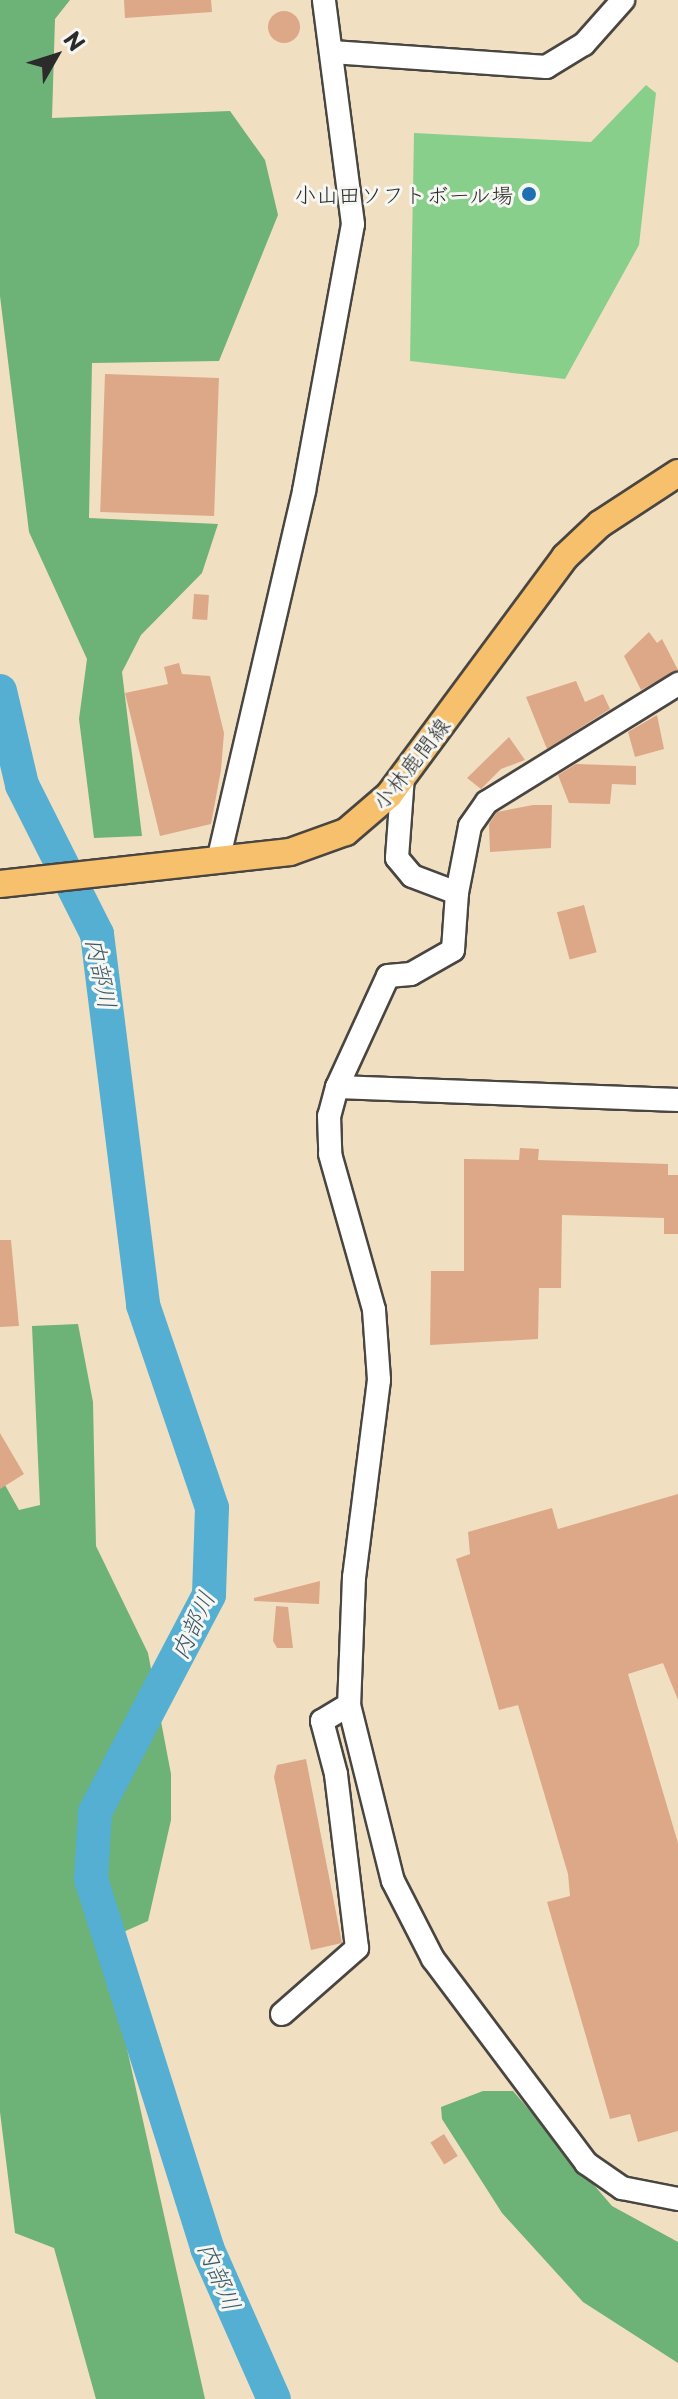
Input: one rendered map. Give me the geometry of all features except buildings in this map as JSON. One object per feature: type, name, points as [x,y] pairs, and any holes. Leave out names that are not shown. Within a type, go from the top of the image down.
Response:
[{"type":"main road","name":"小林鹿間線","points":[[8,884],[160,869],[318,845],[370,815],[403,776],[565,557],[600,524],[678,473]]},
{"type":"street","points":[[218,861],[347,275],[352,179],[324,0]]},
{"type":"street","points":[[332,52],[546,67],[584,44],[623,0]]},
{"type":"street","points":[[678,684],[487,802],[470,826],[457,893],[453,950],[411,974],[388,976],[337,1087],[330,1154],[364,1261],[379,1380],[353,1592],[349,1705],[393,1881],[433,1959],[586,2163],[622,2188],[678,2199]]},
{"type":"street","points":[[403,776],[397,858],[412,876],[457,893]]},
{"type":"street","points":[[337,1087],[678,1100]]},
{"type":"street","points":[[282,2014],[357,1948],[336,1774],[322,1721],[349,1705]]},
{"type":"green space","points":[[0,0],[70,0],[55,19],[52,118],[230,111],[265,160],[278,215],[219,361],[92,363],[89,518],[218,524],[202,573],[141,635],[122,672],[142,836],[94,838],[79,719],[87,659],[29,532],[0,296]]},
{"type":"green space","name":"小山田ソフトボール場","points":[[646,85],[656,93],[639,245],[565,379],[410,361],[414,133],[591,142]]},
{"type":"green space","points":[[78,1324],[93,1402],[96,1546],[148,1653],[171,1774],[171,1820],[148,1921],[103,1941],[205,2399],[96,2399],[54,2248],[15,2233],[0,2112],[0,1476],[19,1510],[40,1505],[32,1326]]},
{"type":"green space","points":[[483,2091],[513,2091],[612,2206],[678,2242],[678,2363],[583,2302],[502,2213],[442,2119],[441,2107]]},
{"type":"waterway","name":"内部川","points":[[0,691],[22,785],[97,934],[143,1305],[212,1508],[209,1595],[95,1812],[91,1879],[207,2248],[274,2399]]},
{"type":"place","name":"小山田ソフトボール場","points":[[529,194]]}]
